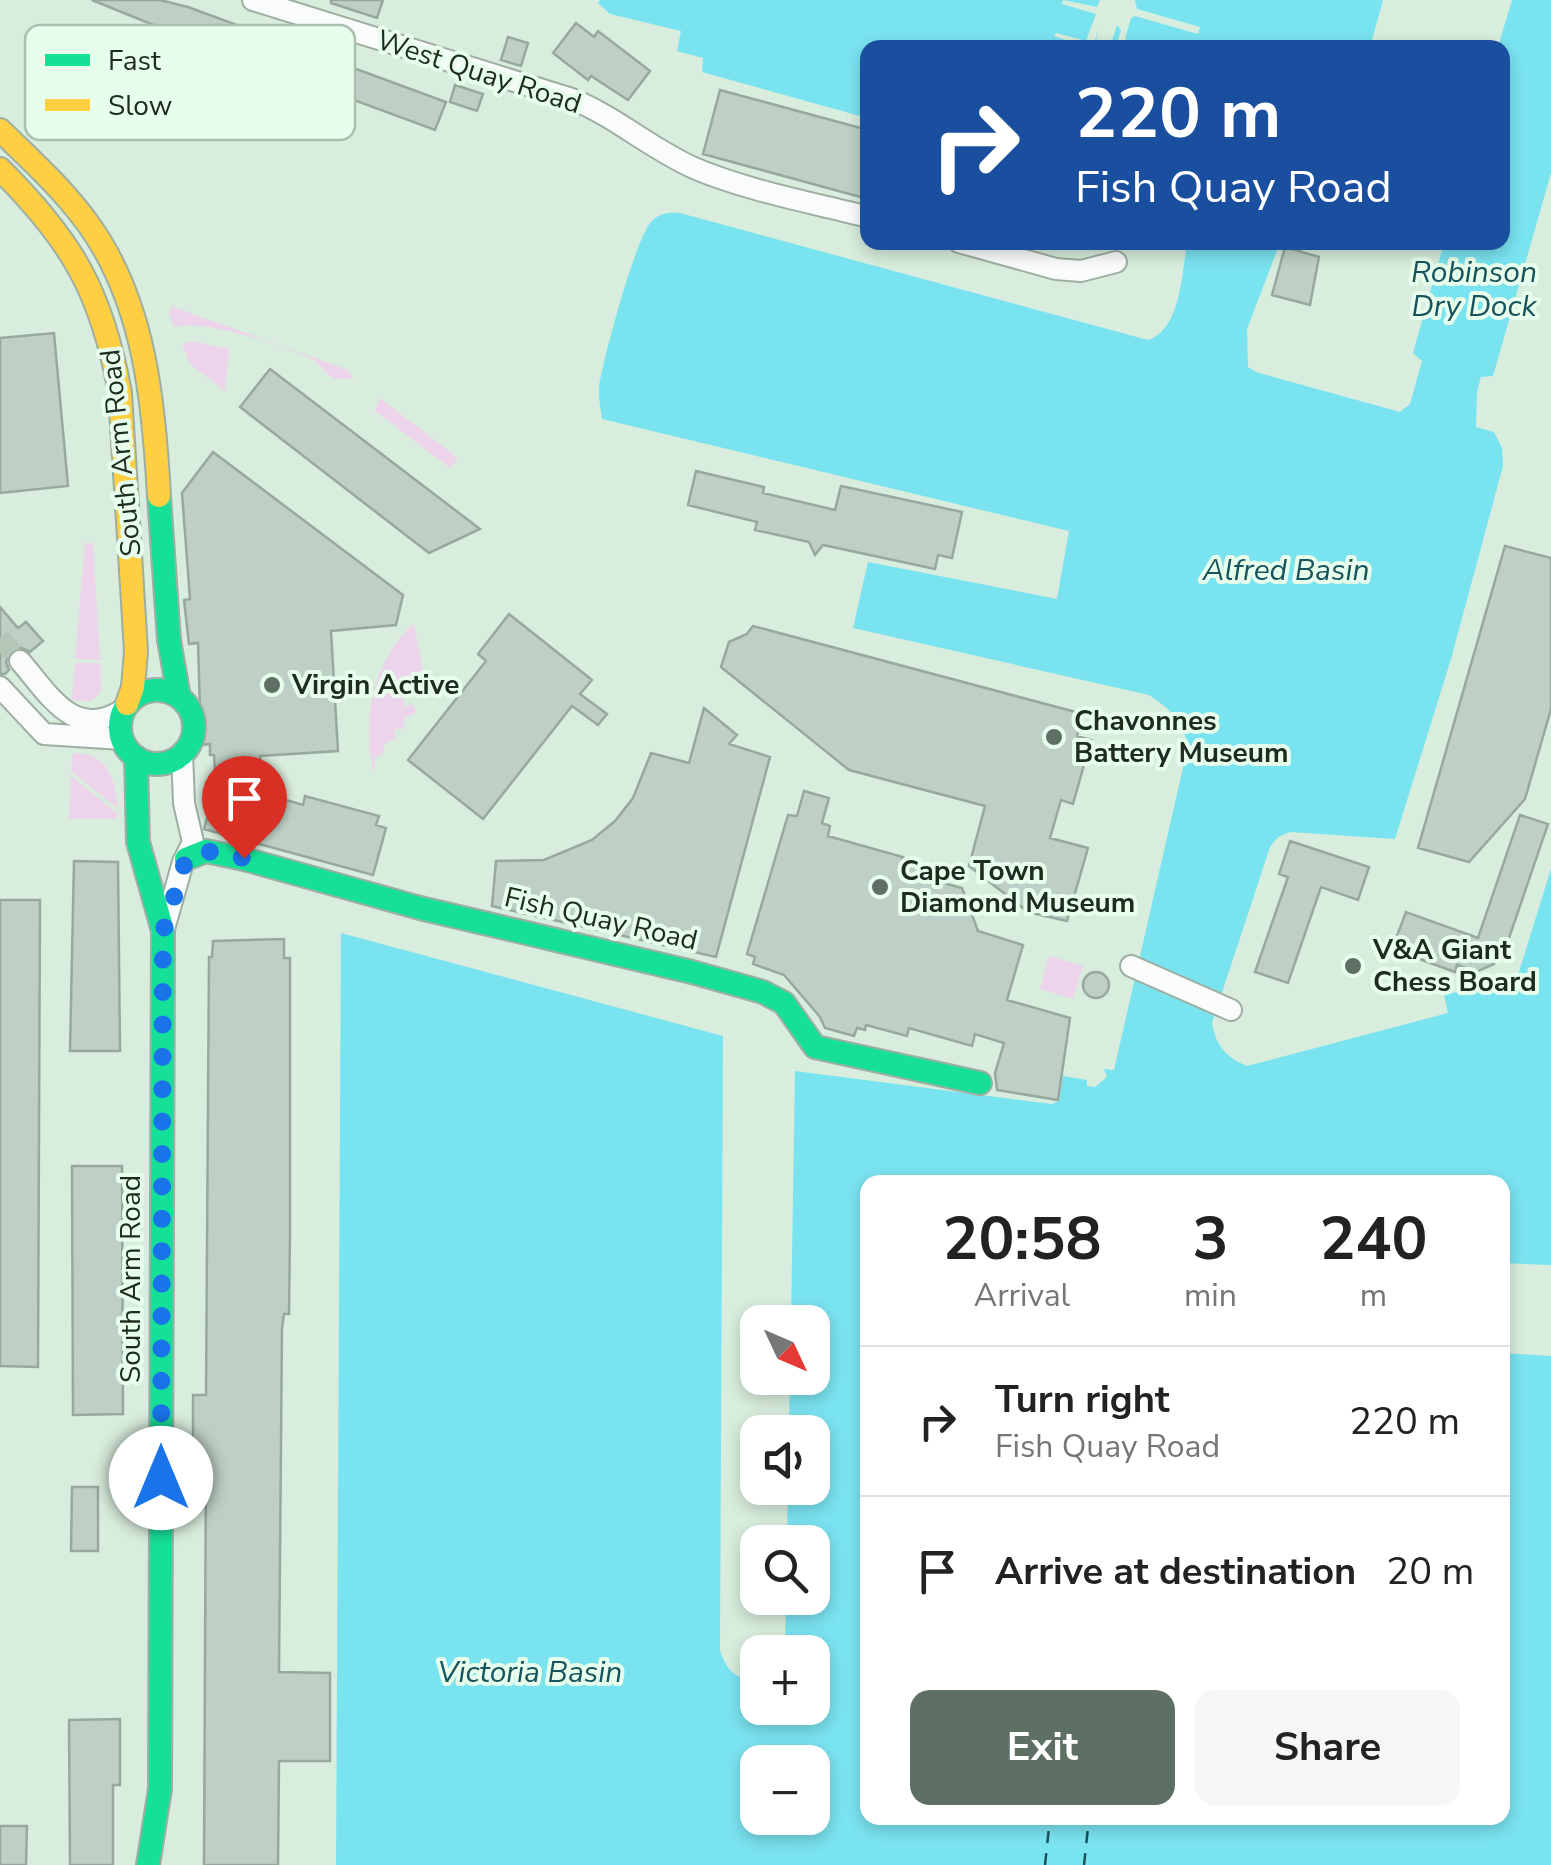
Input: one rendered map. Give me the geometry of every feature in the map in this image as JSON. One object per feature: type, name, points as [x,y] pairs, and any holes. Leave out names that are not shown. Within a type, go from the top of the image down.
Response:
[{"type":"street","name":"West Quay Road","points":[[253,0],[334,25]]},
{"type":"street","name":"West Quay Road","points":[[355,32],[572,99],[706,173],[860,216]]},
{"type":"street","name":"South Arm Road","points":[[0,130],[53,181],[92,230],[103,246],[139,330],[152,400],[168,648],[179,697]]},
{"type":"street","name":"South Arm Road","points":[[0,169],[33,200],[69,244],[104,320],[114,358],[120,394],[136,651],[133,687],[126,707]]},
{"type":"street","points":[[987,250],[1056,269],[1081,271],[1116,262]]},
{"type":"street","points":[[20,661],[68,715],[104,720],[126,707]]},
{"type":"street","points":[[0,687],[44,734],[129,748],[160,763],[182,753],[189,744],[192,714],[179,697],[155,690],[136,696],[120,718],[129,748]]},
{"type":"street","name":"South Arm Road","points":[[129,748],[138,842],[163,932],[160,1789],[148,1865]]},
{"type":"street","name":"South Arm Road","points":[[163,932],[192,835],[184,803],[182,753]]},
{"type":"street","name":"Fish Quay Road","points":[[185,860],[206,851],[244,858],[420,908],[728,982],[784,1002],[815,1046],[980,1083]]},
{"type":"street","points":[[146,862],[164,870],[176,868],[185,860]]},
{"type":"street","points":[[1131,966],[1231,1010]]},
{"type":"shaded area","points":[[171,306],[345,369],[353,379],[335,379],[311,359],[243,334],[188,325],[174,327]]},
{"type":"shaded area","points":[[192,341],[229,349],[225,391],[190,364],[182,344]]},
{"type":"shaded area","points":[[380,398],[458,458],[450,468],[375,411]]},
{"type":"shaded area","points":[[85,543],[93,543],[100,660],[75,659]]},
{"type":"shaded area","points":[[414,623],[424,676],[412,680],[414,689],[403,695],[404,707],[412,704],[417,712],[405,718],[403,729],[394,729],[396,738],[385,743],[382,755],[375,757],[374,776],[369,734],[373,694],[388,656]]},
{"type":"shaded area","points":[[75,663],[100,663],[101,692],[91,701],[72,700]]},
{"type":"shaded area","points":[[73,753],[102,762],[112,777],[117,808],[71,771]]},
{"type":"shaded area","points":[[71,776],[117,813],[117,819],[69,819]]},
{"type":"shaded area","points":[[1049,956],[1083,966],[1073,999],[1040,989]]},
{"type":"water","points":[[1383,0],[1372,40],[860,40],[860,116],[702,72],[703,58],[677,51],[681,31],[610,14],[598,3]]},
{"type":"water","name":"Victoria Basin","points":[[1512,0],[1551,0],[1551,173],[1493,376],[1481,377],[1477,392],[1476,427],[1494,432],[1502,448],[1503,466],[1451,659],[1395,839],[1290,832],[1278,837],[1270,847],[1212,1023],[1223,1050],[1247,1066],[1448,1013],[1444,995],[1517,978],[1551,869],[1551,1265],[1510,1263],[1510,1175],[860,1175],[860,1825],[1510,1825],[1510,1353],[1551,1356],[1551,1865],[336,1865],[341,933],[723,1036],[720,1650],[725,1663],[740,1677],[740,1725],[830,1725],[830,1635],[785,1635],[786,1615],[830,1615],[830,1525],[787,1525],[788,1505],[830,1505],[830,1415],[789,1415],[790,1395],[830,1395],[830,1305],[791,1305],[795,1071],[1052,1104],[1059,1101],[1063,1076],[1087,1080],[1087,1086],[1095,1087],[1107,1077],[1104,1069],[1114,1070],[1187,750],[1184,732],[1176,718],[1149,695],[853,628],[868,562],[1057,599],[1069,531],[602,419],[599,387],[607,352],[629,275],[651,222],[664,214],[680,213],[1148,340],[1159,334],[1174,312],[1186,250],[1277,250],[1247,329],[1248,367],[1400,412],[1410,404],[1422,361],[1413,353],[1442,250],[1510,250],[1510,40],[1500,40]]},
{"type":"pier","points":[[1063,0],[1097,7],[1100,0],[1135,0],[1137,9],[1200,27],[1198,34],[1135,16],[1131,18],[1127,40],[1118,40],[1121,30],[1117,25],[1112,40],[1096,40],[1098,31],[1095,40],[1086,40],[1096,14],[1062,4]]},
{"type":"pier","points":[[1056,33],[1082,40],[1066,40],[1054,36]]},
{"type":"building","points":[[92,0],[160,0],[237,25],[153,25]]},
{"type":"building","points":[[331,0],[383,0],[377,18]]},
{"type":"building","points":[[576,23],[594,37],[598,31],[650,71],[628,100],[591,76],[588,80],[553,53]]},
{"type":"building","points":[[508,37],[528,43],[521,66],[501,60]]},
{"type":"building","points":[[355,68],[446,102],[435,130],[355,100]]},
{"type":"building","points":[[455,85],[483,94],[477,111],[450,102]]},
{"type":"building","points":[[720,90],[860,128],[860,197],[703,154]]},
{"type":"building","points":[[1284,250],[1319,257],[1310,305],[1272,295]]},
{"type":"building","points":[[54,333],[68,486],[0,493],[0,338]]},
{"type":"building","points":[[270,369],[480,529],[429,553],[240,407]]},
{"type":"building","points":[[213,452],[403,595],[396,625],[331,631],[338,751],[260,756],[262,783],[271,786],[269,795],[303,805],[305,796],[379,816],[376,825],[386,828],[373,875],[204,829],[216,785],[210,744],[201,745],[198,643],[189,644],[184,600],[190,599],[182,493]]},
{"type":"building","points":[[696,471],[764,487],[763,493],[835,510],[841,486],[962,512],[952,558],[938,555],[935,569],[823,545],[815,555],[809,542],[755,530],[757,522],[688,505]]},
{"type":"building","points":[[1505,546],[1551,558],[1551,709],[1525,799],[1469,862],[1418,848]]},
{"type":"building","points":[[0,607],[18,628],[26,622],[43,641],[30,652],[19,647],[11,651],[5,674],[0,674]]},
{"type":"building","points":[[509,614],[592,680],[580,694],[607,714],[598,725],[572,706],[483,819],[408,760],[486,661],[478,654]]},
{"type":"building","points":[[753,626],[1083,714],[1077,736],[1091,740],[1073,804],[1061,800],[1050,838],[1088,848],[1067,921],[1028,912],[969,866],[985,806],[849,770],[721,667],[729,642],[747,634]]},
{"type":"building","points":[[704,708],[737,735],[729,744],[770,757],[716,957],[492,906],[496,861],[544,860],[592,840],[615,821],[633,798],[651,753],[689,763]]},
{"type":"building","points":[[804,791],[829,798],[822,823],[830,826],[828,836],[903,857],[902,860],[922,869],[922,877],[962,888],[978,931],[1023,945],[1007,1000],[1070,1018],[1058,1100],[997,1090],[995,1073],[1004,1043],[975,1034],[972,1046],[909,1028],[907,1036],[866,1025],[865,1030],[857,1028],[854,1036],[825,1028],[784,975],[753,964],[755,957],[747,954],[788,815],[797,816]]},
{"type":"building","points":[[1520,815],[1548,824],[1507,944],[1500,942],[1494,964],[1476,972],[1457,965],[1455,972],[1392,949],[1406,912],[1478,938]]},
{"type":"building","points":[[1290,841],[1369,867],[1358,900],[1321,887],[1288,983],[1255,972],[1288,877],[1279,874]]},
{"type":"building","points":[[74,861],[118,862],[120,1051],[70,1051]]},
{"type":"building","points":[[0,900],[40,900],[38,1367],[0,1366]]},
{"type":"building","points":[[284,939],[284,958],[290,958],[290,1235],[289,1314],[284,1314],[282,1328],[279,1672],[330,1673],[330,1761],[279,1761],[278,1865],[204,1865],[206,1453],[193,1453],[193,1395],[206,1395],[209,957],[213,941]]},
{"type":"building","points":[[1096,972],[1105,976],[1109,985],[1105,994],[1096,998],[1087,994],[1083,985],[1087,976]]},
{"type":"building","points":[[72,1166],[122,1166],[123,1414],[73,1415]]},
{"type":"building","points":[[72,1487],[98,1487],[98,1551],[71,1551]]},
{"type":"building","points":[[120,1719],[120,1785],[113,1785],[113,1865],[70,1865],[69,1720]]},
{"type":"building","points":[[0,1826],[27,1826],[26,1865],[0,1865]]},
{"type":"ferry route","points":[[1045,1865],[1049,1825]]},
{"type":"ferry route","points":[[1084,1865],[1088,1825]]},
{"type":"tunnel","points":[[0,638],[20,661]]},
{"type":"traffic: fast","points":[[159,496],[169,640],[179,697]]},
{"type":"traffic: fast","points":[[157,690],[183,701],[194,727],[183,753],[157,764],[131,753],[120,727],[131,701],[157,690]]},
{"type":"traffic: fast","points":[[136,757],[138,842],[163,931],[160,1789],[148,1865]]},
{"type":"traffic: fast","points":[[186,859],[206,851],[244,859],[420,908],[763,992],[784,1003],[815,1047],[980,1083]]},
{"type":"traffic: slow","points":[[0,130],[79,212],[108,255],[123,287],[143,355],[159,496]]},
{"type":"traffic: slow","points":[[0,169],[65,245],[93,297],[113,357],[120,393],[136,651],[133,687],[127,704]]},
{"type":"place","name":"Virgin Active","points":[[272,685]]},
{"type":"place","name":"Chavonnes Battery Museum","points":[[1054,737]]},
{"type":"place","name":"Cape Town Diamond Museum","points":[[880,887]]},
{"type":"place","name":"V&A Giant Chess Board","points":[[1353,966]]},
{"type":"route","points":[[161,1478],[163,932],[186,859],[199,851],[244,858]]},
{"type":"water label","name":"Robinson Dry Dock","points":[[1474,289]]},
{"type":"water label","name":"Alfred Basin","points":[[1286,570]]}]
